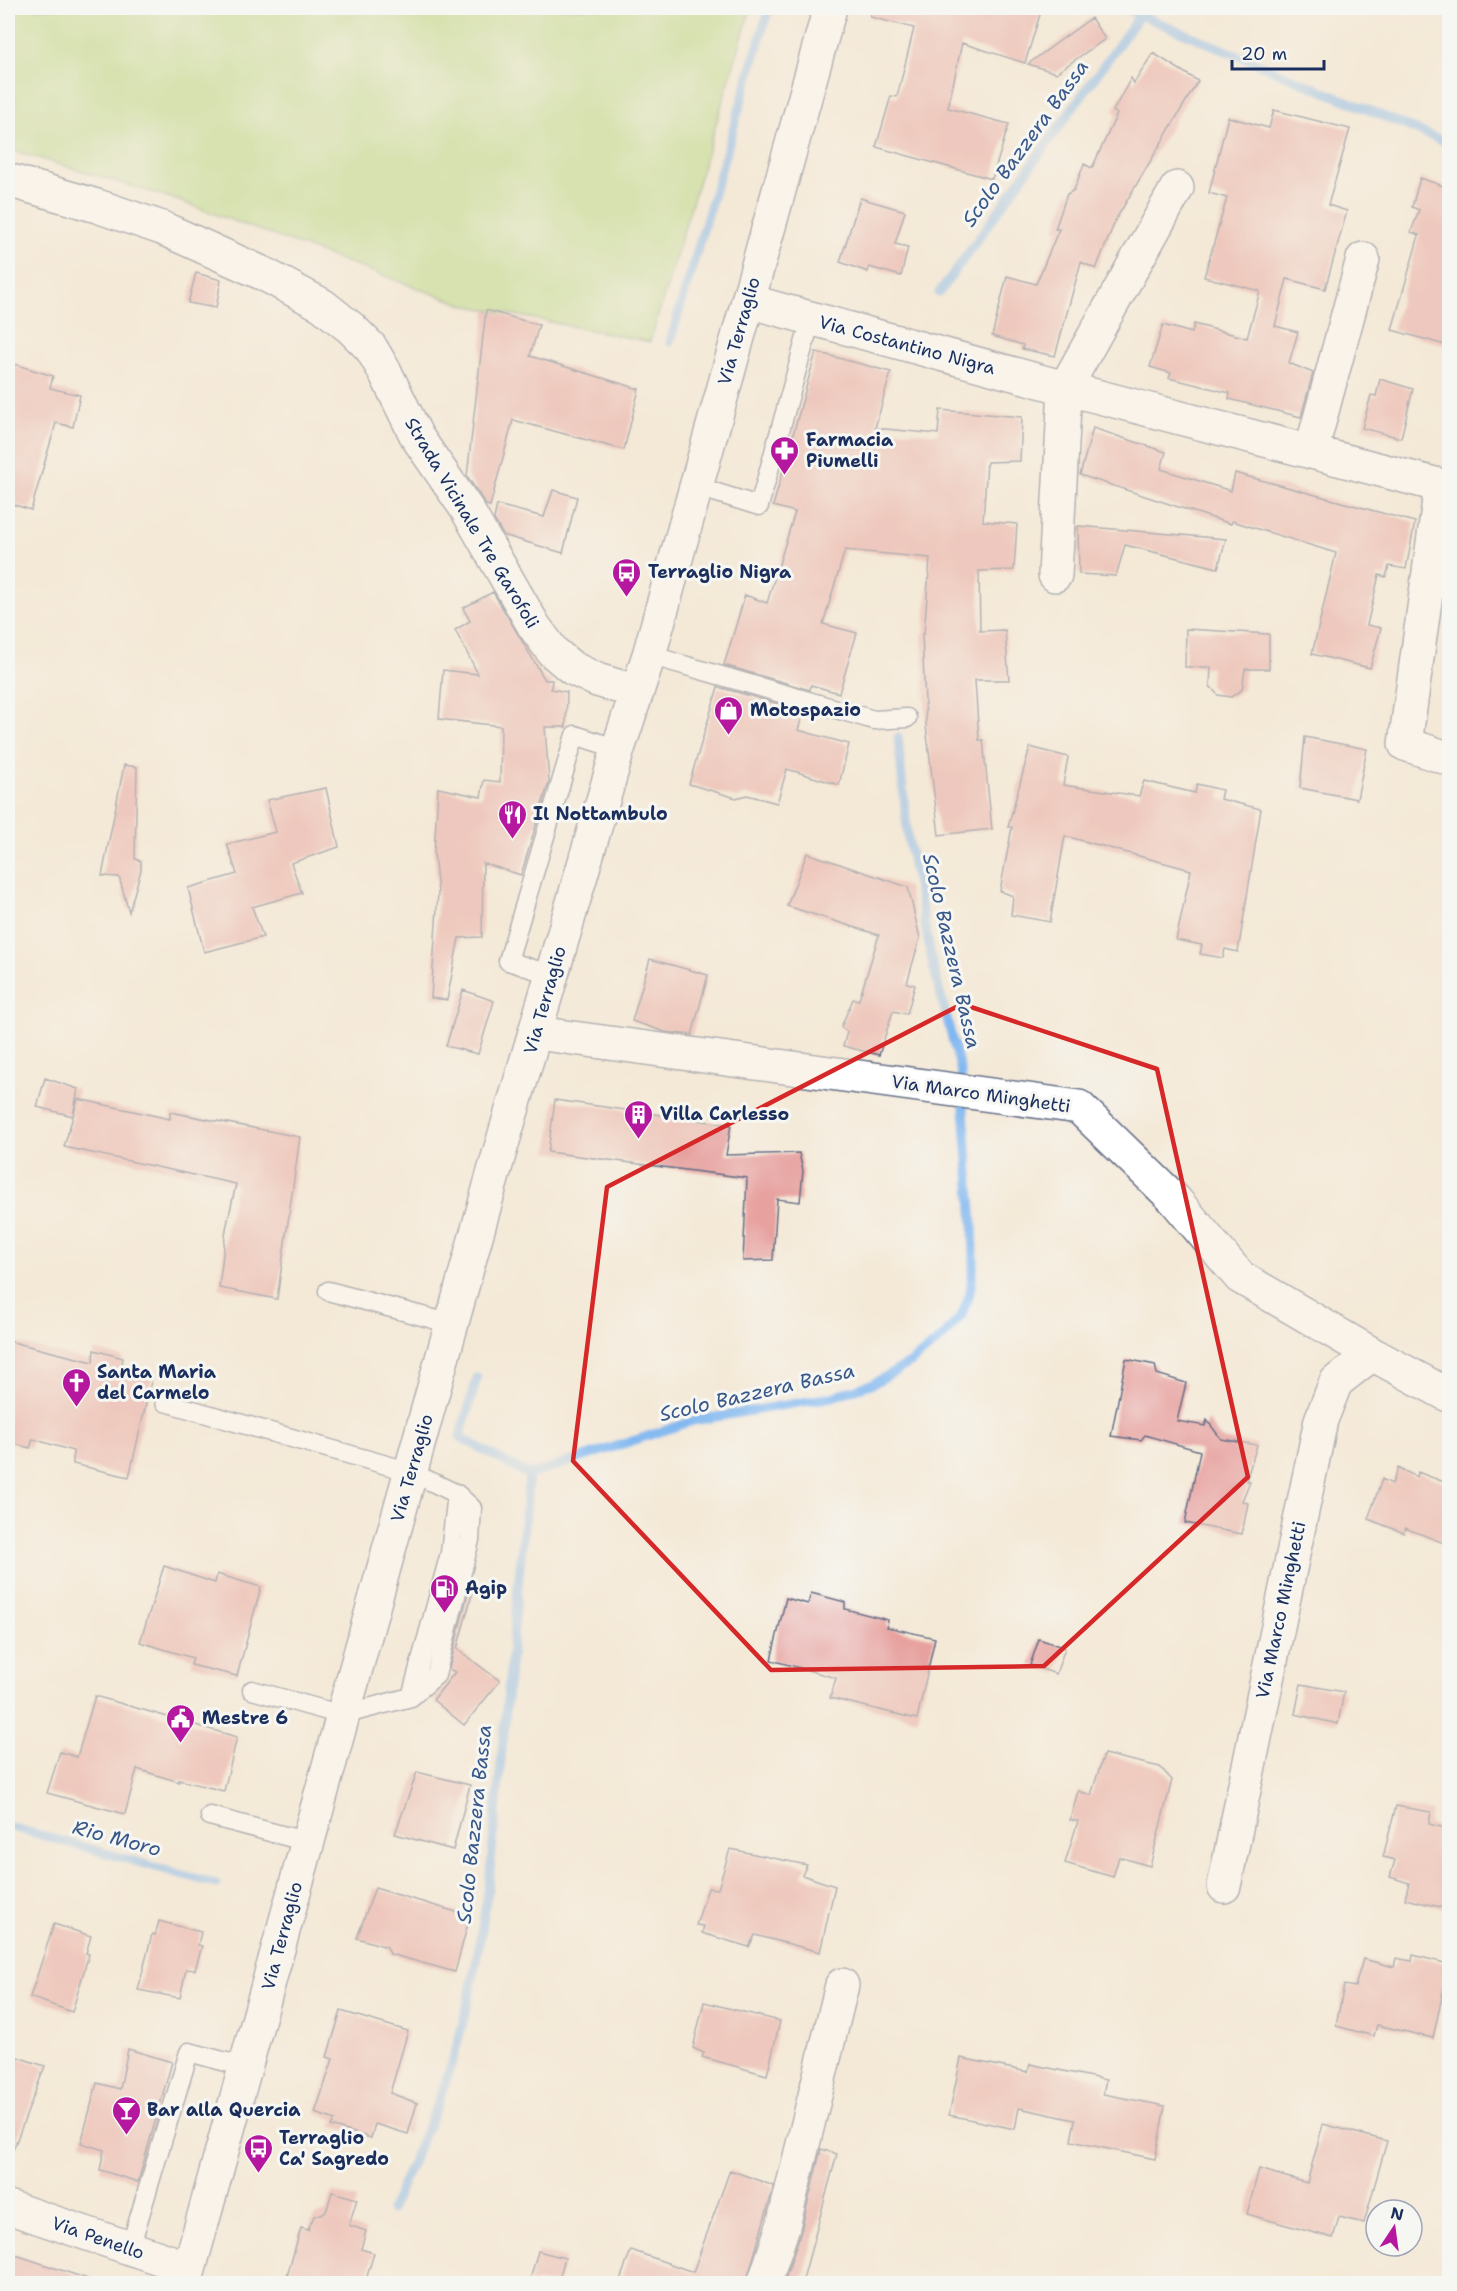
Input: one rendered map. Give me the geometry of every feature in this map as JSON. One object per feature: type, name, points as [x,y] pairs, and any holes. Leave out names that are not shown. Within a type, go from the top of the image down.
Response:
[{"type":"street","name":"Via Terraglio","points":[[187,2276],[493,1175],[618,749],[649,655],[830,8]]},
{"type":"street","name":"Strada Vicinale Tre Garofoli","points":[[8,180],[162,228],[264,274],[322,305],[351,328],[371,348],[417,437],[466,508],[534,626],[553,652],[572,668],[597,680],[637,692]]},
{"type":"street","points":[[1055,575],[1065,388],[1177,188]]},
{"type":"street","points":[[1311,452],[1363,259]]},
{"type":"street","name":"Via Costantino Nigra","points":[[748,301],[1065,388],[1445,487],[1405,744],[1449,759]]},
{"type":"street","name":"Via Marco Minghetti","points":[[536,1033],[1079,1107],[1175,1200],[1240,1277],[1372,1354],[1449,1395]]},
{"type":"street","name":"Via Marco Minghetti","points":[[1224,1886],[1321,1420],[1336,1382],[1372,1354]]},
{"type":"street","points":[[764,2283],[783,2226],[842,1984]]},
{"type":"street","name":"Via Penello","points":[[8,2207],[130,2248],[187,2276]]},
{"type":"lane","points":[[695,486],[759,506],[811,319]]},
{"type":"lane","points":[[649,655],[874,720],[907,718]]},
{"type":"lane","points":[[552,975],[508,962],[575,735],[618,749]]},
{"type":"lane","points":[[328,1291],[452,1324]]},
{"type":"lane","points":[[165,1402],[411,1472],[457,1494],[472,1508],[470,1540],[436,1675],[411,1696],[342,1715],[252,1690]]},
{"type":"lane","points":[[210,1816],[308,1842]]},
{"type":"lane","points":[[130,2248],[189,2052],[245,2067]]},
{"type":"highlighted area","points":[[962,1004],[1157,1069],[1248,1477],[1044,1666],[771,1670],[573,1461],[607,1187]]},
{"type":"green space","points":[[8,8],[751,8],[650,342],[464,305],[168,197],[8,149]]},
{"type":"building","points":[[871,8],[1042,8],[1025,63],[962,43],[948,108],[1009,124],[992,179],[876,147],[891,96],[897,97],[914,28],[870,17]]},
{"type":"building","points":[[1091,18],[1105,39],[1056,73],[1028,64]]},
{"type":"building","points":[[1153,53],[1198,81],[1116,219],[1096,269],[1081,262],[1055,356],[1022,349],[1023,345],[992,336],[1007,276],[1036,284],[1059,229],[1055,229],[1067,194],[1074,190],[1084,164],[1092,168],[1117,114],[1113,111],[1131,78],[1134,83]]},
{"type":"building","points":[[1274,110],[1350,129],[1328,205],[1347,211],[1325,289],[1287,279],[1275,326],[1298,332],[1289,363],[1313,373],[1301,417],[1229,399],[1230,393],[1169,378],[1171,373],[1150,367],[1163,325],[1192,333],[1194,324],[1247,338],[1260,291],[1204,277],[1227,198],[1209,193],[1228,117],[1269,128]]},
{"type":"building","points":[[1420,178],[1449,188],[1449,346],[1392,330],[1419,235],[1411,232],[1419,210],[1412,207]]},
{"type":"building","points":[[860,198],[905,211],[895,244],[908,247],[901,276],[869,267],[868,272],[840,262]]},
{"type":"building","points":[[196,273],[221,280],[216,308],[188,303]]},
{"type":"building","points":[[486,310],[539,325],[530,356],[639,389],[624,450],[513,420],[490,506],[486,505],[467,476]]},
{"type":"building","points":[[816,352],[891,372],[875,428],[938,434],[940,410],[1022,417],[1020,461],[987,462],[983,521],[1017,524],[1014,570],[979,571],[980,631],[1005,630],[1009,680],[975,680],[979,740],[983,740],[992,829],[939,835],[926,726],[922,634],[924,634],[930,558],[845,550],[823,624],[857,633],[839,693],[811,685],[810,690],[724,665],[745,595],[767,603],[795,512],[773,506]]},
{"type":"building","points":[[8,362],[53,376],[50,388],[80,395],[73,427],[56,423],[31,510],[8,503]]},
{"type":"building","points":[[1380,379],[1413,389],[1401,438],[1362,428],[1371,395],[1376,396]]},
{"type":"building","points":[[1093,428],[1166,452],[1161,469],[1231,491],[1235,473],[1415,522],[1406,569],[1389,566],[1386,577],[1379,575],[1367,625],[1381,628],[1370,668],[1312,654],[1336,553],[1232,521],[1231,524],[1080,475]]},
{"type":"building","points":[[553,490],[577,497],[563,553],[503,535],[494,519],[497,505],[544,517]]},
{"type":"building","points":[[1078,526],[1226,539],[1218,568],[1125,545],[1116,576],[1079,574]]},
{"type":"building","points":[[493,592],[545,680],[552,680],[551,689],[567,692],[566,727],[545,727],[549,782],[521,875],[483,863],[482,937],[459,938],[447,1000],[431,998],[438,893],[434,853],[438,788],[481,797],[484,780],[500,782],[501,726],[439,719],[443,670],[478,674],[455,630],[470,621],[463,608]]},
{"type":"building","points":[[1186,629],[1269,634],[1269,669],[1245,669],[1242,690],[1231,697],[1218,695],[1210,686],[1211,667],[1185,667]]},
{"type":"building","points":[[718,687],[804,711],[798,730],[849,744],[839,785],[787,769],[777,803],[747,795],[736,798],[689,784]]},
{"type":"building","points":[[1305,737],[1367,749],[1357,799],[1300,788]]},
{"type":"building","points":[[1030,747],[1068,757],[1063,785],[1139,796],[1144,781],[1195,793],[1197,784],[1222,790],[1220,799],[1261,809],[1238,952],[1225,949],[1223,958],[1200,954],[1202,945],[1176,940],[1191,870],[1065,836],[1050,922],[1011,915],[1013,896],[1000,891],[1012,827],[1008,827]]},
{"type":"building","points":[[124,765],[137,767],[135,859],[141,861],[141,870],[129,912],[119,877],[102,876]]},
{"type":"building","points":[[326,788],[339,847],[291,863],[302,893],[252,907],[263,937],[204,952],[188,888],[237,874],[227,844],[276,832],[267,800]]},
{"type":"building","points":[[807,853],[908,887],[920,938],[907,983],[915,985],[907,1014],[893,1011],[879,1055],[843,1046],[847,1032],[841,1027],[853,999],[859,1000],[879,935],[787,906]]},
{"type":"building","points":[[650,959],[708,975],[692,1035],[665,1032],[632,1021]]},
{"type":"building","points":[[463,990],[494,1001],[478,1054],[446,1046]]},
{"type":"building","points":[[45,1078],[78,1089],[73,1116],[37,1107]]},
{"type":"building","points":[[78,1099],[170,1119],[170,1112],[300,1137],[277,1299],[219,1288],[226,1229],[236,1184],[64,1147]]},
{"type":"building","name":"Villa Carlesso","points":[[555,1100],[731,1125],[726,1155],[799,1153],[803,1171],[800,1202],[777,1199],[773,1260],[743,1261],[747,1178],[548,1152]]},
{"type":"building","name":"Santa Maria del Carmelo","points":[[8,1341],[93,1362],[94,1350],[123,1358],[121,1370],[152,1378],[129,1477],[73,1464],[73,1451],[33,1439],[30,1448],[8,1442]]},
{"type":"building","points":[[1126,1359],[1155,1365],[1157,1374],[1186,1383],[1177,1421],[1205,1426],[1207,1420],[1221,1439],[1257,1445],[1246,1481],[1250,1481],[1242,1501],[1248,1503],[1242,1534],[1185,1523],[1200,1451],[1145,1435],[1141,1440],[1111,1436]]},
{"type":"building","points":[[1398,1468],[1417,1477],[1418,1472],[1449,1484],[1449,1545],[1405,1528],[1404,1533],[1368,1519],[1382,1479],[1392,1484]]},
{"type":"building","points":[[164,1566],[215,1583],[217,1574],[261,1587],[237,1676],[191,1665],[193,1658],[140,1642]]},
{"type":"building","points":[[469,1590],[473,1591],[457,1649],[500,1681],[464,1725],[433,1700],[455,1672],[449,1669]]},
{"type":"building","points":[[811,1593],[845,1602],[845,1609],[888,1620],[887,1627],[935,1638],[917,1719],[830,1698],[836,1678],[771,1660],[786,1598],[808,1604]]},
{"type":"building","points":[[1039,1639],[1065,1648],[1056,1674],[1030,1665]]},
{"type":"building","points":[[1301,1684],[1344,1692],[1338,1724],[1295,1714]]},
{"type":"building","points":[[95,1696],[237,1737],[224,1791],[179,1780],[179,1782],[137,1769],[125,1814],[47,1793],[60,1752],[77,1757]]},
{"type":"building","points":[[1104,1754],[1160,1767],[1172,1780],[1150,1866],[1119,1857],[1113,1877],[1065,1863],[1078,1821],[1070,1820],[1078,1791],[1091,1795]]},
{"type":"building","points":[[417,1772],[470,1785],[453,1850],[395,1834]]},
{"type":"building","points":[[1396,1806],[1431,1812],[1429,1824],[1449,1829],[1449,1909],[1405,1899],[1409,1883],[1390,1877],[1395,1860],[1383,1857]]},
{"type":"building","points":[[730,1849],[807,1865],[802,1875],[835,1886],[820,1952],[755,1935],[749,1947],[702,1933],[704,1926],[696,1925],[708,1888],[718,1889]]},
{"type":"building","points":[[375,1888],[470,1916],[455,1972],[390,1954],[387,1947],[357,1938]]},
{"type":"building","points":[[159,1921],[201,1932],[198,1945],[202,1946],[195,1970],[186,1969],[180,1998],[138,1990],[152,1934],[155,1935]]},
{"type":"building","points":[[54,1924],[91,1936],[86,1953],[89,1954],[72,2012],[30,1997]]},
{"type":"building","points":[[1413,1955],[1449,1964],[1433,2038],[1377,2025],[1374,2036],[1336,2026],[1344,1985],[1355,1987],[1363,1959],[1394,1967],[1396,1958],[1412,1961]]},
{"type":"building","points":[[704,2002],[780,2021],[767,2075],[702,2057],[704,2053],[693,2048]]},
{"type":"building","points":[[341,2011],[408,2031],[390,2093],[417,2103],[408,2134],[375,2124],[371,2138],[331,2126],[335,2120],[315,2113],[333,2059],[327,2057]]},
{"type":"building","points":[[128,2049],[172,2062],[138,2182],[100,2170],[104,2150],[81,2143],[97,2083],[120,2089]]},
{"type":"building","points":[[8,2054],[45,2066],[10,2158],[8,2157]]},
{"type":"building","points":[[961,2058],[1028,2072],[1030,2064],[1106,2080],[1103,2094],[1165,2106],[1155,2159],[1071,2141],[1075,2120],[1019,2108],[1015,2129],[949,2115]]},
{"type":"building","points":[[1323,2124],[1387,2141],[1371,2198],[1364,2198],[1364,2223],[1339,2217],[1333,2238],[1247,2214],[1259,2169],[1307,2183]]},
{"type":"building","points":[[821,2149],[837,2154],[802,2283],[784,2283],[801,2231]]},
{"type":"building","points":[[730,2170],[774,2186],[746,2283],[619,2283],[631,2250],[693,2272]]},
{"type":"building","points":[[332,2192],[357,2199],[349,2225],[366,2231],[361,2249],[374,2253],[365,2283],[285,2283],[301,2228],[308,2230],[314,2216],[326,2212]]},
{"type":"building","points":[[538,2251],[565,2258],[558,2283],[529,2283]]},
{"type":"building","points":[[13,2254],[88,2279],[87,2283],[8,2283]]},
{"type":"waterway","points":[[670,342],[769,8]]},
{"type":"waterway","points":[[1124,8],[1450,144]]},
{"type":"waterway","name":"Scolo Bazzera Bassa","points":[[939,293],[1140,15]]},
{"type":"waterway","name":"Scolo Bazzera Bassa","points":[[391,2210],[449,2071],[476,1964],[489,1883],[529,1475],[693,1421],[832,1397],[874,1383],[910,1363],[942,1338],[962,1315],[970,1293],[974,1261],[973,1223],[961,1072],[933,966],[908,839],[898,737]]},
{"type":"waterway","name":"Rio Moro","points":[[477,1378],[460,1437],[529,1475]]},
{"type":"waterway","name":"Rio Moro","points":[[8,1826],[216,1884]]},
{"type":"place","name":"Farmacia Piumelli","points":[[785,476]]},
{"type":"place","name":"Terraglio Nigra","points":[[627,598]]},
{"type":"place","name":"Motospazio","points":[[729,736]]},
{"type":"place","name":"Il Nottambulo","points":[[512,840]]},
{"type":"place","name":"Villa Carlesso","points":[[639,1140]]},
{"type":"place","name":"Santa Maria del Carmelo","points":[[76,1408]]},
{"type":"place","name":"Agip","points":[[444,1614]]},
{"type":"place","name":"Mestre 6","points":[[181,1744]]},
{"type":"place","name":"Bar alla Quercia","points":[[126,2136]]},
{"type":"place","name":"Terraglio Ca' Sagredo","points":[[258,2174]]}]
